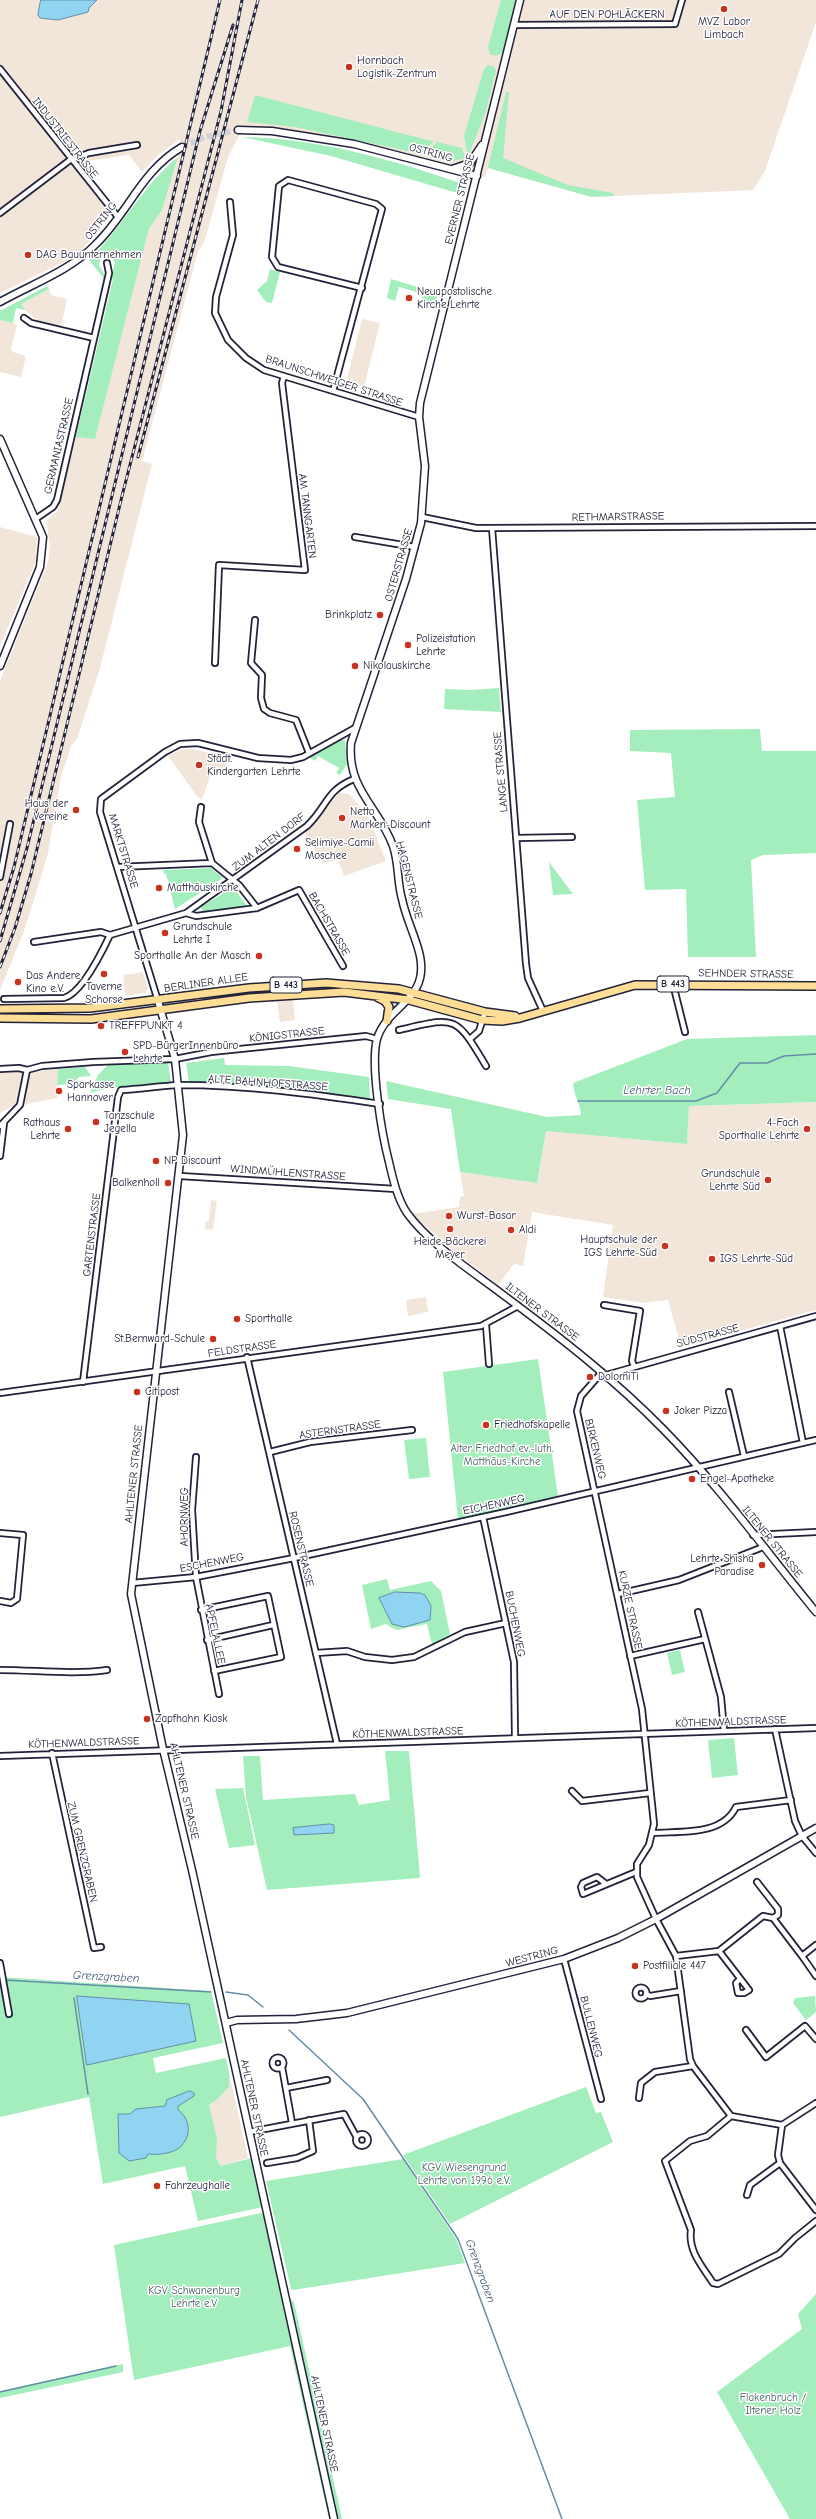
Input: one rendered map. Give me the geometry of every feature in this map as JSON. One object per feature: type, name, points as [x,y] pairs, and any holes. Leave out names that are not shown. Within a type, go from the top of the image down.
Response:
[{"type":"main road","name":"BERLINER ALLEE","points":[[0,1009],[62,1010],[158,1001],[249,988],[326,983],[380,986],[414,992]]},
{"type":"main road","name":"SEHNDER STRASSE","points":[[409,1000],[482,1020],[502,1020],[543,1011],[622,987],[674,984],[816,986]]},
{"type":"main road","name":"SEHNDER STRASSE","points":[[414,992],[485,1012],[514,1016],[535,1013]]},
{"type":"main road","name":"BERLINER ALLEE","points":[[0,1018],[82,1019],[281,995],[365,994],[409,1000]]},
{"type":"main road","points":[[365,994],[387,1003],[390,1009],[388,1021]]},
{"type":"street","name":"EVERNER STRASSE","points":[[420,402],[520,0]]},
{"type":"street","name":"AUF DEN POHLÄCKERN","points":[[514,25],[675,24],[682,0]]},
{"type":"street","name":"INDUSTRIESTRASSE","points":[[0,69],[70,160],[118,217]]},
{"type":"street","name":"OSTRING","points":[[238,130],[272,131],[354,144],[477,176]]},
{"type":"street","points":[[452,169],[472,161],[486,139]]},
{"type":"street","points":[[0,213],[70,160],[89,153],[137,145]]},
{"type":"street","name":"OSTRING","points":[[0,302],[81,258],[103,237],[149,174],[165,159],[182,147]]},
{"type":"street","points":[[333,391],[362,288],[382,209],[376,204],[288,180],[279,186],[272,257],[278,267],[362,288]]},
{"type":"street","name":"BRAUNSCHWEIGER STRASSE","points":[[230,202],[233,235],[216,297],[215,313],[228,340],[246,358],[264,370],[419,417]]},
{"type":"street","name":"GERMANIASTRASSE","points":[[37,518],[53,507],[57,500],[109,273],[107,263]]},
{"type":"street","points":[[24,318],[31,323],[94,338]]},
{"type":"street","name":"AM TANNGARTEN","points":[[215,663],[220,565],[305,570],[283,390],[284,376]]},
{"type":"street","name":"OSTERSTRASSE","points":[[354,779],[350,754],[355,728],[415,547],[422,517],[425,466],[419,417],[420,402]]},
{"type":"street","points":[[0,439],[37,518],[43,536],[40,567],[0,666]]},
{"type":"street","name":"RETHMARSTRASSE","points":[[422,517],[476,528],[816,526]]},
{"type":"street","name":"LANGE STRASSE","points":[[492,528],[527,971],[543,1011]]},
{"type":"street","points":[[355,536],[415,547]]},
{"type":"street","points":[[255,620],[251,663],[262,675],[261,698],[264,709],[270,713],[296,720],[309,753]]},
{"type":"street","name":"MARKTSTRASSE","points":[[175,1059],[100,808],[101,799],[165,752],[180,744],[198,743],[258,758],[291,760],[309,753],[355,728]]},
{"type":"street","name":"ZUM ALTEN DORF","points":[[186,913],[307,826],[319,814],[335,789],[354,779]]},
{"type":"street","name":"HAGENSTRASSE","points":[[354,779],[392,845],[402,900],[421,962],[421,975],[414,992]]},
{"type":"street","points":[[201,807],[199,822],[212,863],[239,885],[257,908]]},
{"type":"street","points":[[0,877],[10,824]]},
{"type":"street","points":[[516,838],[572,837]]},
{"type":"street","points":[[118,867],[212,863]]},
{"type":"street","name":"BACHSTRASSE","points":[[257,908],[299,890],[343,966]]},
{"type":"street","points":[[34,942],[101,932],[110,935],[186,913],[196,916],[257,908]]},
{"type":"street","points":[[4,999],[64,998],[72,995],[97,962],[110,935]]},
{"type":"street","points":[[674,984],[685,1032]]},
{"type":"street","points":[[377,1038],[388,1021],[409,1000],[414,992]]},
{"type":"street","points":[[470,1039],[479,1031],[485,1012]]},
{"type":"street","points":[[399,1030],[443,1020],[456,1024],[470,1039],[486,1066]]},
{"type":"street","name":"KÖNIGSTRASSE","points":[[0,1069],[19,1068],[27,1070],[42,1066],[93,1062],[175,1059],[211,1052],[366,1036],[377,1038]]},
{"type":"street","name":"ILTENER STRASSE","points":[[377,1038],[376,1060],[380,1104],[388,1160],[396,1189],[408,1213],[417,1224],[467,1267],[604,1373],[664,1430],[697,1467],[816,1612]]},
{"type":"street","name":"AHLTENER STRASSE","points":[[175,1059],[183,1135],[180,1176],[156,1370],[132,1583],[132,1600],[163,1750],[226,2023],[334,2519]]},
{"type":"street","points":[[0,1156],[2,1124],[20,1105],[27,1070]]},
{"type":"street","name":"ALTE BAHNHOFSTRASSE","points":[[121,1090],[178,1085],[309,1093],[380,1104]]},
{"type":"street","name":"GARTENSTRASSE","points":[[83,1382],[118,1097],[121,1090]]},
{"type":"street","name":"WINDMÜHLENSTRASSE","points":[[180,1176],[396,1189]]},
{"type":"street","name":"FELDSTRASSE","points":[[0,1393],[247,1357],[486,1325],[518,1306]]},
{"type":"street","points":[[604,1306],[640,1311],[632,1361],[634,1366]]},
{"type":"street","name":"SÜDSTRASSE","points":[[604,1373],[816,1316]]},
{"type":"street","points":[[486,1325],[489,1364]]},
{"type":"street","points":[[780,1326],[803,1443]]},
{"type":"street","name":"ROSENSTRASSE","points":[[247,1357],[337,1744]]},
{"type":"street","name":"BIRKENWEG","points":[[596,1491],[588,1466],[577,1411],[581,1396],[604,1373]]},
{"type":"street","points":[[729,1392],[744,1456]]},
{"type":"street","name":"ASTERNSTRASSE","points":[[270,1452],[310,1442],[412,1430]]},
{"type":"street","name":"EICHENWEG","points":[[294,1558],[483,1517],[816,1440]]},
{"type":"street","name":"AHORNWEG","points":[[196,1457],[192,1510],[196,1577]]},
{"type":"street","name":"KURZE STRASSE","points":[[596,1491],[642,1709],[650,1793],[652,1833]]},
{"type":"street","name":"BUCHENWEG","points":[[483,1517],[514,1662],[515,1737]]},
{"type":"street","points":[[753,1535],[816,1532]]},
{"type":"street","points":[[0,1533],[23,1535],[17,1599],[11,1603],[0,1601]]},
{"type":"street","points":[[618,1594],[679,1580],[763,1547]]},
{"type":"street","name":"ESCHENWEG","points":[[132,1583],[196,1577],[294,1558]]},
{"type":"street","name":"APFELALLEE","points":[[196,1577],[201,1610],[219,1694]]},
{"type":"street","points":[[201,1610],[268,1596],[273,1626],[281,1657],[214,1671]]},
{"type":"street","points":[[698,1612],[721,1697],[724,1731]]},
{"type":"street","points":[[316,1653],[347,1651],[365,1656],[392,1660],[414,1657],[464,1632],[506,1623]]},
{"type":"street","points":[[207,1640],[273,1626]]},
{"type":"street","points":[[630,1656],[705,1639]]},
{"type":"street","points":[[0,1670],[32,1670],[45,1673],[107,1670]]},
{"type":"street","name":"KÖTHENWALDSTRASSE","points":[[0,1756],[515,1737],[816,1728]]},
{"type":"street","points":[[775,1730],[795,1821],[802,1836],[816,1854]]},
{"type":"street","name":"ZUM GRENZGRABEN","points":[[52,1754],[94,1948],[101,1947]]},
{"type":"street","points":[[572,1791],[582,1801],[650,1793]]},
{"type":"street","points":[[791,1800],[736,1807],[729,1819],[718,1826],[652,1833],[637,1864],[636,1872],[656,1919],[676,1956],[692,2066],[732,2116],[782,2125],[816,2103]]},
{"type":"street","name":"WESTRING","points":[[226,2023],[237,2020],[296,2019],[348,2014],[564,1959],[618,1938],[656,1919],[816,1828]]},
{"type":"street","points":[[606,1884],[597,1877],[583,1883],[580,1887],[583,1894],[636,1872]]},
{"type":"street","points":[[757,1882],[778,1909],[778,1915],[773,1918]]},
{"type":"street","points":[[676,1956],[719,1951],[764,1916],[773,1918],[816,1976]]},
{"type":"street","points":[[802,1956],[816,1945]]},
{"type":"street","points":[[719,1951],[740,1979]]},
{"type":"street","name":"BULLENWEG","points":[[564,1959],[601,2099]]},
{"type":"street","points":[[0,1963],[9,2014]]},
{"type":"street","points":[[646,1994],[650,1996],[680,1991]]},
{"type":"street","points":[[746,2030],[766,2057],[806,2026],[816,2039]]},
{"type":"street","points":[[639,2098],[641,2083],[655,2072],[692,2066]]},
{"type":"street","points":[[282,2067],[292,2123]]},
{"type":"street","points":[[286,2088],[327,2080]]},
{"type":"street","points":[[249,2132],[344,2114],[356,2136]]},
{"type":"street","points":[[732,2116],[707,2136],[690,2141],[664,2161],[691,2230],[690,2240],[692,2250],[713,2283],[718,2284],[779,2254],[795,2238],[816,2221]]},
{"type":"street","points":[[266,2163],[297,2158],[314,2150],[309,2120]]},
{"type":"street","points":[[782,2125],[778,2155],[780,2163],[816,2210]]},
{"type":"street","points":[[747,2195],[750,2185],[780,2163]]},
{"type":"shaded area","points":[[0,0],[816,0],[816,22],[765,171],[753,190],[592,197],[488,168],[485,177],[289,133],[242,130],[228,157],[204,243],[198,251],[142,461],[152,464],[100,668],[77,739],[71,746],[61,777],[48,853],[37,890],[24,931],[0,990],[0,681],[48,562],[50,544],[46,521],[58,510],[76,437],[95,438],[149,229],[162,210],[178,157],[180,139],[156,157],[142,172],[129,155],[81,162],[115,210],[78,255],[0,293]]},
{"type":"shaded area","points":[[49,289],[51,295],[67,299],[61,327],[41,323],[25,310],[21,304]]},
{"type":"shaded area","points":[[362,319],[380,323],[364,387],[346,383]]},
{"type":"shaded area","points":[[0,320],[17,324],[11,349],[13,352],[26,356],[21,377],[0,372]]},
{"type":"shaded area","points":[[0,527],[37,537],[36,561],[0,646]]},
{"type":"shaded area","points":[[182,749],[193,749],[229,758],[226,769],[216,768],[211,773],[202,800],[197,796],[168,756]]},
{"type":"shaded area","points":[[339,793],[349,794],[367,814],[386,861],[344,876],[338,860],[322,863],[304,832]]},
{"type":"shaded area","points":[[143,972],[148,987],[146,993],[125,996],[123,975]]},
{"type":"shaded area","points":[[293,999],[295,1020],[280,1022],[277,1001]]},
{"type":"shaded area","points":[[0,1067],[36,1071],[58,1069],[57,1098],[11,1107],[0,1113]]},
{"type":"shaded area","name":"IGS Lehrte-Süd","points":[[816,1102],[816,1310],[681,1347],[668,1300],[643,1303],[603,1297],[613,1225],[532,1212],[523,1266],[514,1264],[498,1285],[443,1242],[412,1214],[459,1207],[460,1197],[464,1196],[460,1172],[537,1183],[546,1131],[687,1144],[689,1106]]},
{"type":"shaded area","points":[[211,1200],[217,1201],[213,1230],[205,1229],[206,1221],[209,1221]]},
{"type":"shaded area","points":[[426,1297],[428,1312],[408,1316],[406,1300]]},
{"type":"shaded area","points":[[229,2073],[248,2158],[220,2166],[216,2157],[209,2105],[218,2099],[229,2087]]},
{"type":"green space","points":[[501,0],[516,0],[504,51],[494,55],[490,54],[488,47]]},
{"type":"green space","points":[[488,65],[494,67],[496,71],[486,111],[468,157],[464,136],[484,69]]},
{"type":"green space","points":[[506,92],[509,92],[503,158],[568,185],[613,193],[614,196],[592,197],[488,168]]},
{"type":"green space","points":[[255,95],[434,141],[421,154],[295,127],[247,122]]},
{"type":"green space","points":[[242,137],[298,141],[353,151],[380,158],[460,183],[464,195],[331,156]]},
{"type":"green space","points":[[437,142],[462,148],[465,158],[453,161],[424,155]]},
{"type":"green space","points":[[178,157],[162,210],[149,229],[95,439],[76,437],[113,279],[111,278],[115,262],[109,255],[100,258],[99,265],[104,274],[105,280],[89,260],[101,248],[165,168]]},
{"type":"green space","points":[[270,269],[280,272],[272,303],[266,302],[257,290],[267,281]]},
{"type":"green space","points":[[391,279],[438,293],[434,306],[421,303],[423,294],[399,287],[395,301],[387,298]]},
{"type":"green space","points":[[47,286],[49,289],[21,304],[25,310],[16,308],[13,323],[0,320],[0,311]]},
{"type":"green space","points":[[499,688],[501,712],[444,709],[445,689],[471,690]]},
{"type":"green space","points":[[760,729],[762,751],[816,751],[816,853],[763,855],[751,860],[756,957],[688,957],[686,889],[645,890],[637,800],[675,797],[671,753],[630,751],[630,730]]},
{"type":"green space","points":[[341,739],[345,741],[347,764],[340,775],[336,773],[339,768],[318,756],[315,761],[309,757]]},
{"type":"green space","points":[[549,862],[573,894],[553,895]]},
{"type":"green space","points":[[211,868],[223,878],[175,909],[166,874],[164,874],[163,870]]},
{"type":"green space","points":[[233,887],[248,907],[203,913],[201,907]]},
{"type":"green space","points":[[816,1035],[816,1102],[689,1106],[687,1144],[546,1131],[537,1183],[460,1172],[451,1109],[388,1099],[386,1081],[547,1117],[581,1115],[573,1083],[687,1039]]},
{"type":"green space","points":[[224,1058],[225,1065],[289,1066],[369,1077],[370,1100],[307,1090],[189,1082],[186,1063]]},
{"type":"green space","points":[[168,1061],[171,1083],[120,1087],[90,1093],[98,1075],[108,1065]]},
{"type":"green space","points":[[85,1067],[91,1076],[79,1077],[72,1084],[57,1085],[58,1069]]},
{"type":"green space","name":"Alter Friedhof ev.-luth. Matthäus-Kirche","points":[[538,1359],[558,1496],[458,1519],[443,1372]]},
{"type":"green space","points":[[426,1438],[430,1477],[409,1479],[404,1440]]},
{"type":"green space","points":[[387,1579],[390,1590],[431,1581],[441,1591],[450,1634],[432,1645],[427,1624],[396,1630],[386,1624],[371,1629],[362,1585]]},
{"type":"green space","points":[[680,1650],[685,1672],[672,1675],[667,1653]]},
{"type":"green space","points":[[734,1738],[738,1775],[712,1778],[708,1740]]},
{"type":"green space","points":[[385,1751],[409,1751],[420,1878],[267,1890],[246,1797],[243,1756],[260,1756],[263,1800],[355,1794],[359,1805],[390,1800]]},
{"type":"green space","points":[[243,1788],[255,1845],[229,1848],[215,1789]]},
{"type":"green space","points":[[0,1977],[211,1991],[223,2043],[153,2058],[156,2073],[226,2058],[229,2073],[229,2087],[218,2099],[209,2105],[217,2139],[216,2157],[220,2166],[252,2158],[263,2207],[198,2221],[185,2166],[103,2184],[89,2097],[0,2117]]},
{"type":"green space","points":[[815,1996],[816,2012],[806,2020],[793,2003],[795,1998]]},
{"type":"green space","name":"KGV Wiesengrund Lehrte von 1996 e.V.","points":[[586,2087],[596,2113],[601,2112],[613,2142],[450,2224],[403,2155]]},
{"type":"green space","points":[[403,2159],[456,2239],[465,2263],[293,2290],[291,2289],[266,2181]]},
{"type":"green space","name":"KGV Schwanenburg Lehrte e.V","points":[[261,2213],[264,2215],[269,2233],[266,2236],[269,2235],[278,2278],[276,2280],[279,2280],[288,2322],[285,2323],[289,2324],[332,2519],[329,2519],[290,2346],[134,2380],[114,2245]]},
{"type":"green space","name":"Flakenbruch / Iltener Holz","points":[[816,2294],[816,2519],[790,2519],[717,2392],[802,2329],[798,2314]]},
{"type":"green space","points":[[289,2297],[294,2302],[342,2519],[337,2519]]},
{"type":"green space","points":[[123,2364],[123,2372],[0,2398],[0,2391]]},
{"type":"water","points":[[41,0],[97,0],[89,8],[88,12],[58,20],[40,18],[38,15]]},
{"type":"water","points":[[395,1592],[420,1593],[425,1595],[431,1606],[430,1620],[404,1627],[392,1624],[379,1598]]},
{"type":"water","points":[[330,1824],[334,1825],[334,1833],[294,1835],[293,1828]]},
{"type":"water","points":[[77,1996],[189,2004],[196,2041],[87,2065]]},
{"type":"water","points":[[190,2091],[194,2093],[194,2096],[178,2106],[178,2110],[185,2118],[188,2128],[186,2139],[179,2148],[172,2152],[164,2154],[148,2154],[146,2158],[129,2161],[119,2153],[118,2114],[130,2114],[136,2109],[165,2106],[167,2100]]},
{"type":"waterway","name":"Lehrter Bach","points":[[578,1101],[696,1101],[717,1093],[740,1063],[767,1063],[784,1056],[816,1054]]},
{"type":"waterway","name":"Grenzgraben","points":[[5,1980],[211,1992]]},
{"type":"waterway","name":"Grenzgraben","points":[[226,1992],[248,1995],[263,2007]]},
{"type":"waterway","points":[[74,1998],[88,2094]]},
{"type":"waterway","name":"Grenzgraben","points":[[289,2030],[363,2099],[458,2239],[562,2519]]},
{"type":"waterway","points":[[0,2392],[116,2366]]},
{"type":"tunnel","points":[[182,147],[204,137],[238,130]]},
{"type":"railway","points":[[0,913],[14,867],[220,0]]},
{"type":"railway","points":[[0,967],[15,928],[31,874],[122,496],[221,111],[242,0]]},
{"type":"railway","points":[[138,457],[258,0]]},
{"type":"railway","points":[[0,941],[27,848],[200,131],[233,25]]},
{"type":"place","name":"MVZ Labor Limbach","points":[[724,9]]},
{"type":"place","name":"Hornbach Logistik-Zentrum","points":[[349,67]]},
{"type":"place","name":"DAG Bauunternehmen","points":[[28,255]]},
{"type":"place","name":"Neuapostolische Kirche Lehrte","points":[[409,298]]},
{"type":"place","name":"Brinkplatz","points":[[380,615]]},
{"type":"place","name":"Polizeistation Lehrte","points":[[408,645]]},
{"type":"place","name":"Nikolauskirche","points":[[355,666]]},
{"type":"place","name":"Städt. Kindergarten Lehrte","points":[[199,765]]},
{"type":"place","name":"Haus der Vereine","points":[[76,810]]},
{"type":"place","name":"Netto Marken-Discount","points":[[342,818]]},
{"type":"place","name":"Selimiye-Camii Moschee","points":[[297,849]]},
{"type":"place","name":"Matthäuskirche","points":[[159,888]]},
{"type":"place","name":"Grundschule Lehrte I","points":[[165,933]]},
{"type":"place","name":"Sporthalle An der Masch","points":[[259,956]]},
{"type":"place","name":"Taverne Schorse","points":[[104,974]]},
{"type":"place","name":"Das Andere Kino e.V.","points":[[18,982]]},
{"type":"place","name":"TREFFPUNKT 4","points":[[101,1026]]},
{"type":"place","name":"SPD-BürgerInnenbüro Lehrte","points":[[125,1052]]},
{"type":"place","name":"Sparkasse Hannover","points":[[59,1091]]},
{"type":"place","name":"Tanzschule Jegella","points":[[96,1122]]},
{"type":"place","name":"Rathaus Lehrte","points":[[68,1129]]},
{"type":"place","name":"4-Fach Sporthalle Lehrte","points":[[807,1129]]},
{"type":"place","name":"NP Discount","points":[[156,1161]]},
{"type":"place","name":"Grundschule Lehrte Süd","points":[[768,1180]]},
{"type":"place","name":"Balkenholl","points":[[168,1183]]},
{"type":"place","name":"Wurst-Basar","points":[[449,1216]]},
{"type":"place","name":"Heide-Bäckerei Meyer","points":[[450,1229]]},
{"type":"place","name":"Aldi","points":[[511,1230]]},
{"type":"place","name":"Hauptschule der IGS Lehrte-Süd","points":[[665,1246]]},
{"type":"place","name":"IGS Lehrte-Süd","points":[[712,1259]]},
{"type":"place","name":"Sporthalle","points":[[237,1319]]},
{"type":"place","name":"St.Bernward-Schule","points":[[213,1339]]},
{"type":"place","name":"DolomiTi","points":[[590,1377]]},
{"type":"place","name":"Citipost","points":[[137,1392]]},
{"type":"place","name":"Joker Pizza","points":[[666,1411]]},
{"type":"place","name":"Friedhofskapelle","points":[[486,1425]]},
{"type":"place","name":"Engel-Apotheke","points":[[692,1479]]},
{"type":"place","name":"Lehrte Shisha Paradise","points":[[762,1565]]},
{"type":"place","name":"Zapfhahn Kiosk","points":[[147,1719]]},
{"type":"place","name":"Postfiliale 447","points":[[635,1966]]},
{"type":"place","name":"Fahrzeughalle","points":[[157,2186]]}]
